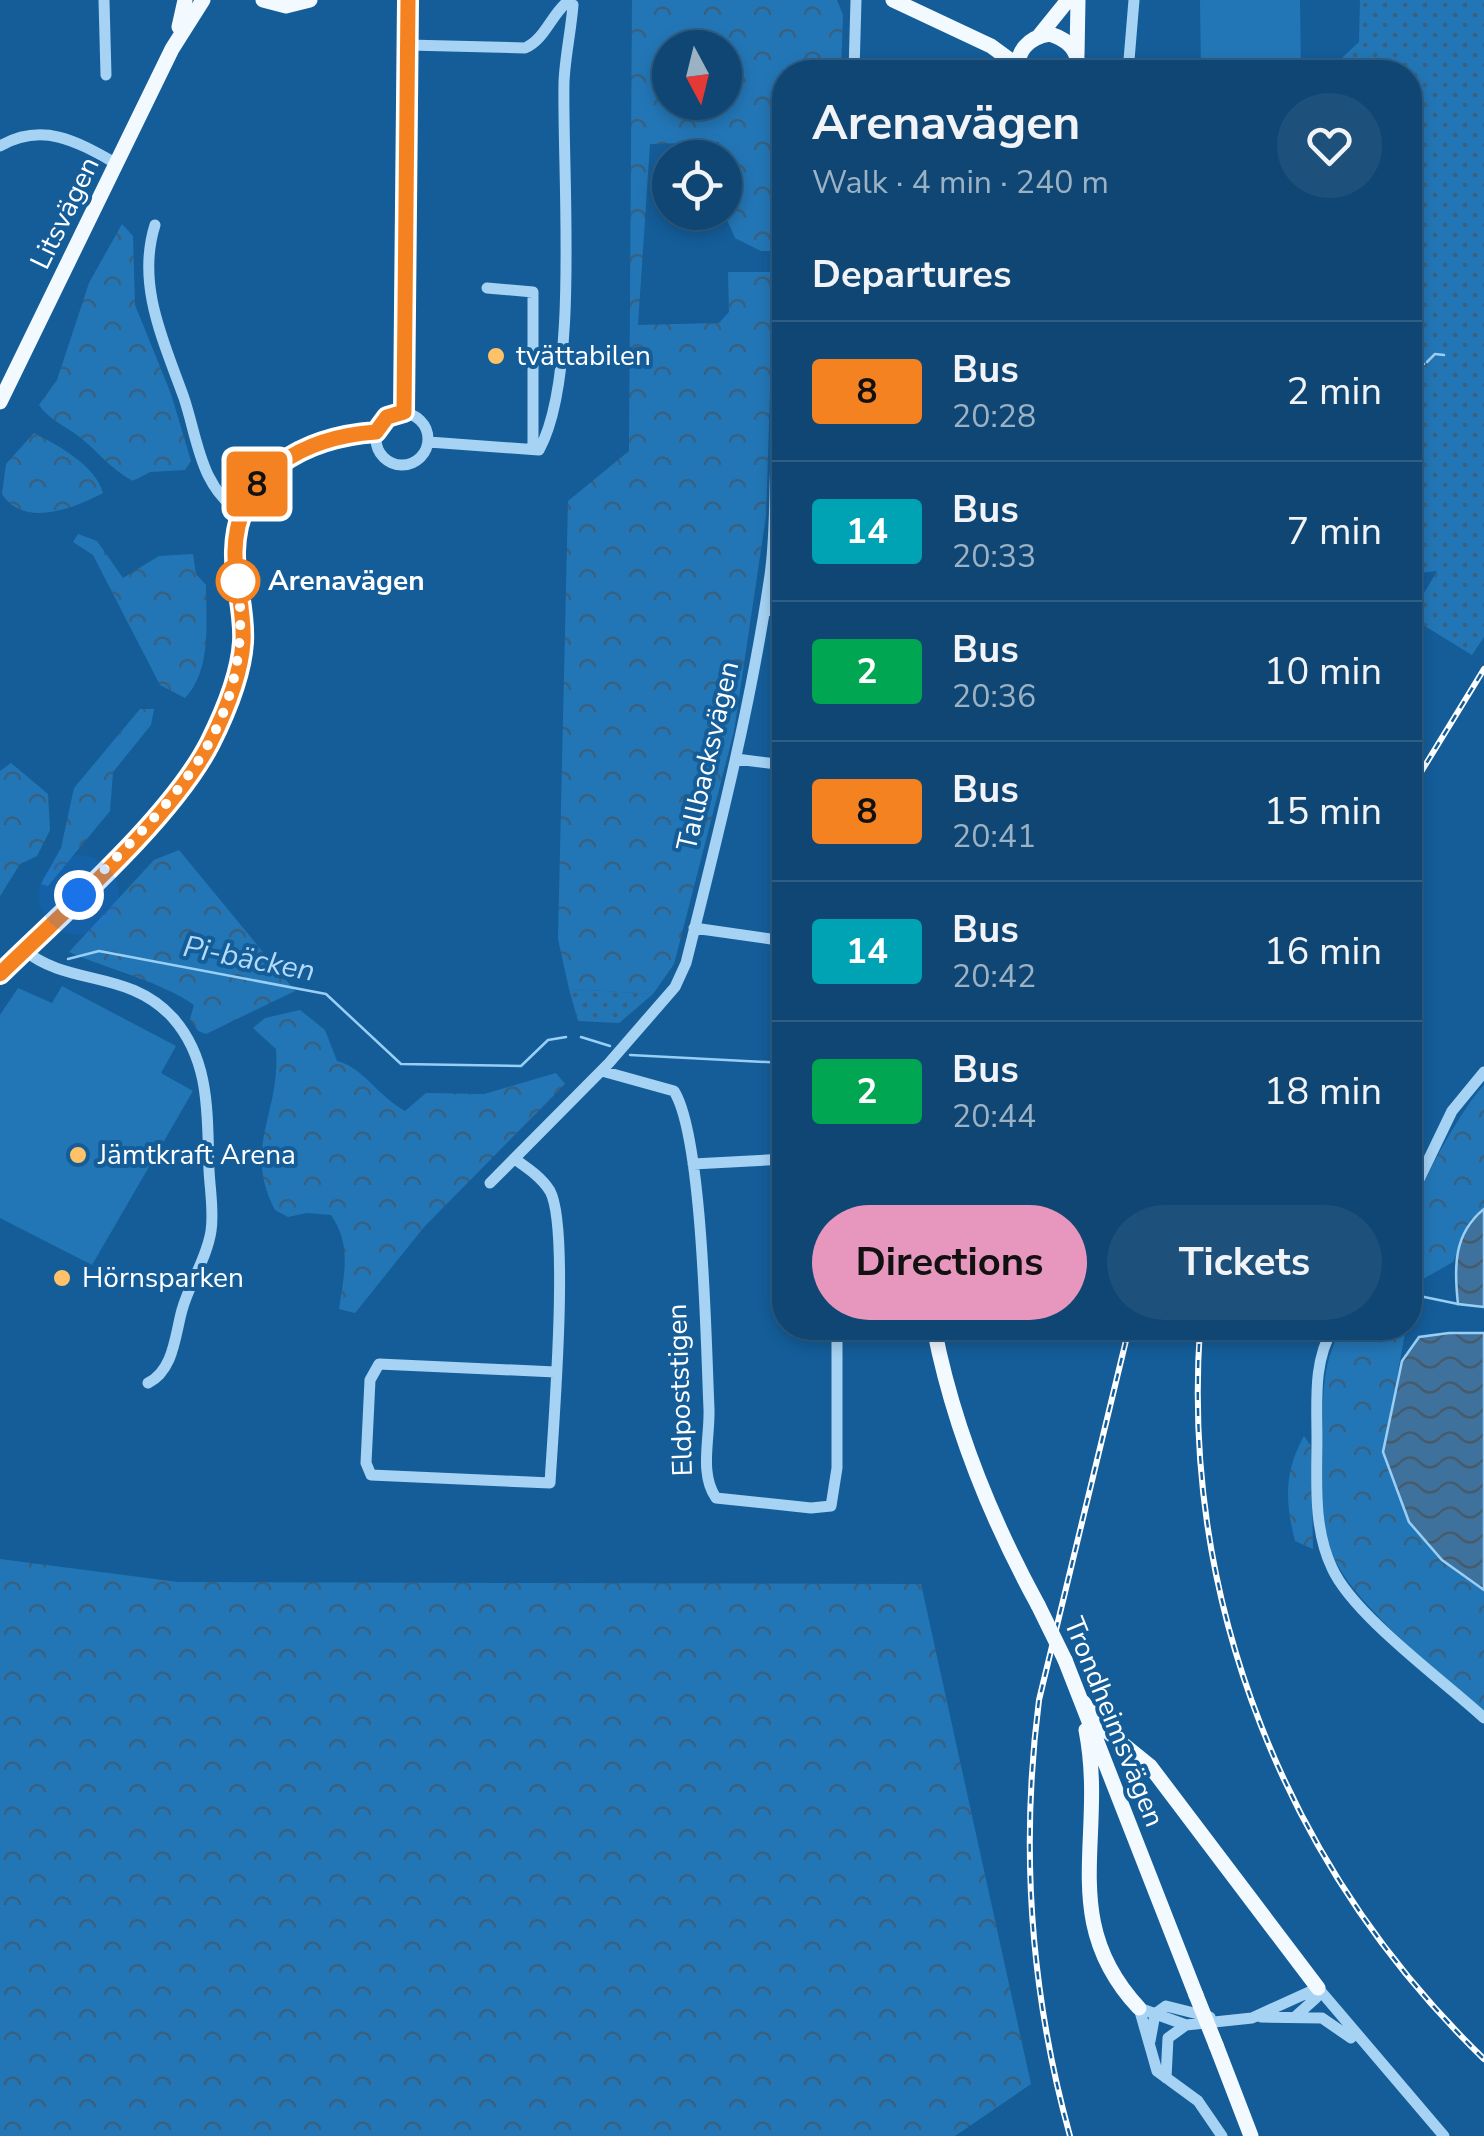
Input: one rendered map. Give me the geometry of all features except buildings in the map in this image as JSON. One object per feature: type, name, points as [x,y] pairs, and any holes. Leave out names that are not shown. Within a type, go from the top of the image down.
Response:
[{"type":"main road","name":"Litsvägen","points":[[174,46],[184,0]]},
{"type":"main road","name":"Litsvägen","points":[[0,402],[174,46],[203,0]]},
{"type":"main road","points":[[264,0],[286,6],[310,0]]},
{"type":"main road","points":[[893,0],[990,46],[1007,60]]},
{"type":"main road","points":[[1023,60],[1034,38],[1068,0]]},
{"type":"main road","points":[[1078,0],[1080,60]]},
{"type":"main road","points":[[990,46],[1034,38],[1062,38],[1076,60]]},
{"type":"main road","name":"Trondheimsvägen","points":[[937,1340],[972,1465],[1005,1544],[1081,1697],[1252,2136]]},
{"type":"main road","points":[[1081,1697],[1103,1728],[1150,1766],[1318,1988]]},
{"type":"main road","points":[[1081,1697],[1091,1754],[1094,1807],[1089,1886],[1093,1936],[1105,1965],[1147,2011]]},
{"type":"street","points":[[104,0],[106,75]]},
{"type":"street","points":[[404,412],[408,0]]},
{"type":"street","points":[[854,60],[856,0]]},
{"type":"street","points":[[1129,60],[1134,0]]},
{"type":"street","points":[[408,45],[526,48],[538,41],[557,10],[566,3],[573,5],[564,81],[565,228],[555,407],[549,432],[539,450],[428,442]]},
{"type":"street","points":[[0,146],[29,135],[54,133],[117,164]]},
{"type":"street","points":[[155,225],[148,262],[162,342],[204,470],[221,499],[240,513]]},
{"type":"street","points":[[488,288],[533,292],[528,448]]},
{"type":"street","points":[[404,412],[424,424],[428,442],[414,463],[392,464],[378,452],[376,432],[387,417],[404,412]]},
{"type":"street","points":[[0,974],[161,812],[210,744],[232,692],[243,644],[234,551],[240,513],[270,469],[293,453],[329,440],[376,432]]},
{"type":"street","name":"Tallbacksvägen","points":[[490,1184],[607,1074],[675,988],[736,759],[772,555]]},
{"type":"street","points":[[765,610],[772,611]]},
{"type":"street","points":[[736,759],[772,764]]},
{"type":"street","points":[[694,928],[772,939]]},
{"type":"street","points":[[24,950],[44,967],[119,982],[151,998],[186,1034],[199,1062],[206,1090],[211,1232],[183,1306],[167,1366],[148,1383]]},
{"type":"street","points":[[1422,1173],[1452,1111],[1484,1072]]},
{"type":"street","name":"Eldpoststigen","points":[[607,1074],[674,1091],[685,1108],[693,1164],[709,1413],[706,1484],[716,1498],[811,1508],[831,1506],[837,1468],[837,1340]]},
{"type":"street","points":[[516,1160],[551,1193],[558,1216],[554,1372],[550,1482],[371,1475],[366,1463],[370,1380],[372,1370],[379,1364],[554,1372]]},
{"type":"street","points":[[693,1164],[772,1160]]},
{"type":"street","points":[[1327,1340],[1321,1352],[1316,1386],[1317,1496],[1320,1530],[1332,1570],[1355,1600],[1484,1718]]},
{"type":"street","points":[[1296,2016],[1316,1998],[1318,1988]]},
{"type":"street","points":[[1252,2018],[1318,1988]]},
{"type":"street","points":[[1318,1988],[1444,2136]]},
{"type":"street","points":[[1147,2011],[1176,2007],[1197,2016],[1229,2020]]},
{"type":"street","points":[[1147,2011],[1186,2025],[1252,2018],[1322,2018],[1370,2053]]},
{"type":"street","points":[[1147,2011],[1151,2059],[1166,2078],[1198,2101],[1222,2136]]},
{"type":"street","points":[[1166,2078],[1168,2038],[1186,2025]]},
{"type":"green space","points":[[632,0],[837,0],[843,15],[841,60],[772,60],[772,251],[761,251],[735,238],[731,230],[742,230],[742,140],[652,140],[650,144],[638,325],[719,323],[729,312],[728,272],[772,272],[766,516],[734,731],[674,964],[653,994],[569,989],[558,939],[568,501],[629,451]]},
{"type":"green space","points":[[1200,0],[1300,0],[1301,60],[1201,60]]},
{"type":"green space","points":[[1360,0],[1484,0],[1484,637],[1472,655],[1422,624],[1422,597],[1437,571],[1422,573],[1422,60],[1340,60],[1359,42]]},
{"type":"green space","points":[[122,224],[133,236],[135,305],[171,394],[191,461],[185,470],[150,472],[133,481],[39,405],[57,380],[89,283]]},
{"type":"green space","points":[[34,433],[84,465],[103,493],[49,512],[35,513],[11,504],[2,494],[6,464]]},
{"type":"green space","points":[[78,534],[97,541],[123,578],[159,556],[193,554],[196,574],[206,585],[206,629],[200,673],[185,698],[160,685],[93,555],[73,542]]},
{"type":"green space","points":[[140,709],[154,709],[151,725],[113,772],[110,811],[48,886],[41,884],[61,848],[74,788]]},
{"type":"green space","points":[[11,763],[48,794],[50,830],[37,856],[20,864],[0,896],[0,771]]},
{"type":"green space","points":[[179,850],[295,991],[206,1034],[198,1031],[190,1019],[194,1005],[181,997],[69,952],[154,860]]},
{"type":"green space","name":"Jämtkraft Arena","points":[[62,986],[176,1046],[161,1073],[193,1091],[92,1265],[0,1218],[0,1015],[18,988],[52,1003]]},
{"type":"green space","points":[[569,989],[653,994],[619,1023],[578,1021]]},
{"type":"green space","points":[[300,1010],[325,1030],[337,1061],[354,1069],[405,1111],[426,1093],[484,1094],[556,1073],[565,1084],[424,1227],[355,1313],[339,1309],[344,1249],[331,1215],[307,1213],[288,1217],[275,1210],[262,1167],[276,1049],[253,1028],[265,1018]]},
{"type":"green space","points":[[1484,1085],[1484,1209],[1470,1220],[1453,1262],[1422,1280],[1422,1188],[1464,1112]]},
{"type":"green space","points":[[1404,1340],[1383,1452],[1409,1522],[1442,1560],[1484,1590],[1484,1712],[1373,1611],[1338,1566],[1329,1545],[1323,1492],[1324,1395],[1327,1367],[1336,1341]]},
{"type":"green space","points":[[1304,1436],[1311,1446],[1313,1549],[1295,1541],[1289,1513],[1290,1474]]},
{"type":"green space","points":[[0,1559],[178,1582],[921,1584],[1031,2084],[955,2136],[0,2136]]},
{"type":"water","points":[[1484,1209],[1484,1307],[1458,1304],[1456,1265],[1461,1241]]},
{"type":"water","points":[[1484,1333],[1484,1590],[1442,1560],[1409,1522],[1383,1452],[1402,1361],[1422,1337]]},
{"type":"waterway","points":[[1427,362],[1435,354],[1444,355]]},
{"type":"waterway","name":"Pi-bäcken","points":[[68,959],[99,951],[326,994],[401,1064],[521,1066],[548,1040],[566,1037]]},
{"type":"waterway","name":"Pi-bäcken","points":[[581,1037],[610,1046]]},
{"type":"waterway","name":"Pi-bäcken","points":[[630,1055],[772,1062]]},
{"type":"waterway","name":"Pi-bäcken","points":[[1422,1296],[1458,1304]]},
{"type":"railway","points":[[1422,770],[1484,669]]},
{"type":"railway","points":[[1070,2136],[1046,2028],[1032,1920],[1033,1755],[1039,1700],[1126,1340]]},
{"type":"railway","points":[[1200,1340],[1199,1430],[1209,1531],[1229,1630],[1261,1725],[1302,1816],[1353,1902],[1414,1984],[1484,2059]]},
{"type":"bus line","name":"8","points":[[0,974],[161,812],[210,744],[232,692],[243,644],[234,551],[240,513],[252,490],[270,469],[293,453],[329,440],[376,432],[387,417],[404,412],[408,0]]},
{"type":"place","name":"tvättabilen","points":[[496,356]]},
{"type":"place","name":"Arenavägen","points":[[238,581]]},
{"type":"place","name":"Jämtkraft Arena","points":[[78,1155]]},
{"type":"place","name":"Hörnsparken","points":[[62,1278]]},
{"type":"route","points":[[79,895],[161,812],[210,744],[232,692],[243,644],[238,581]]}]
